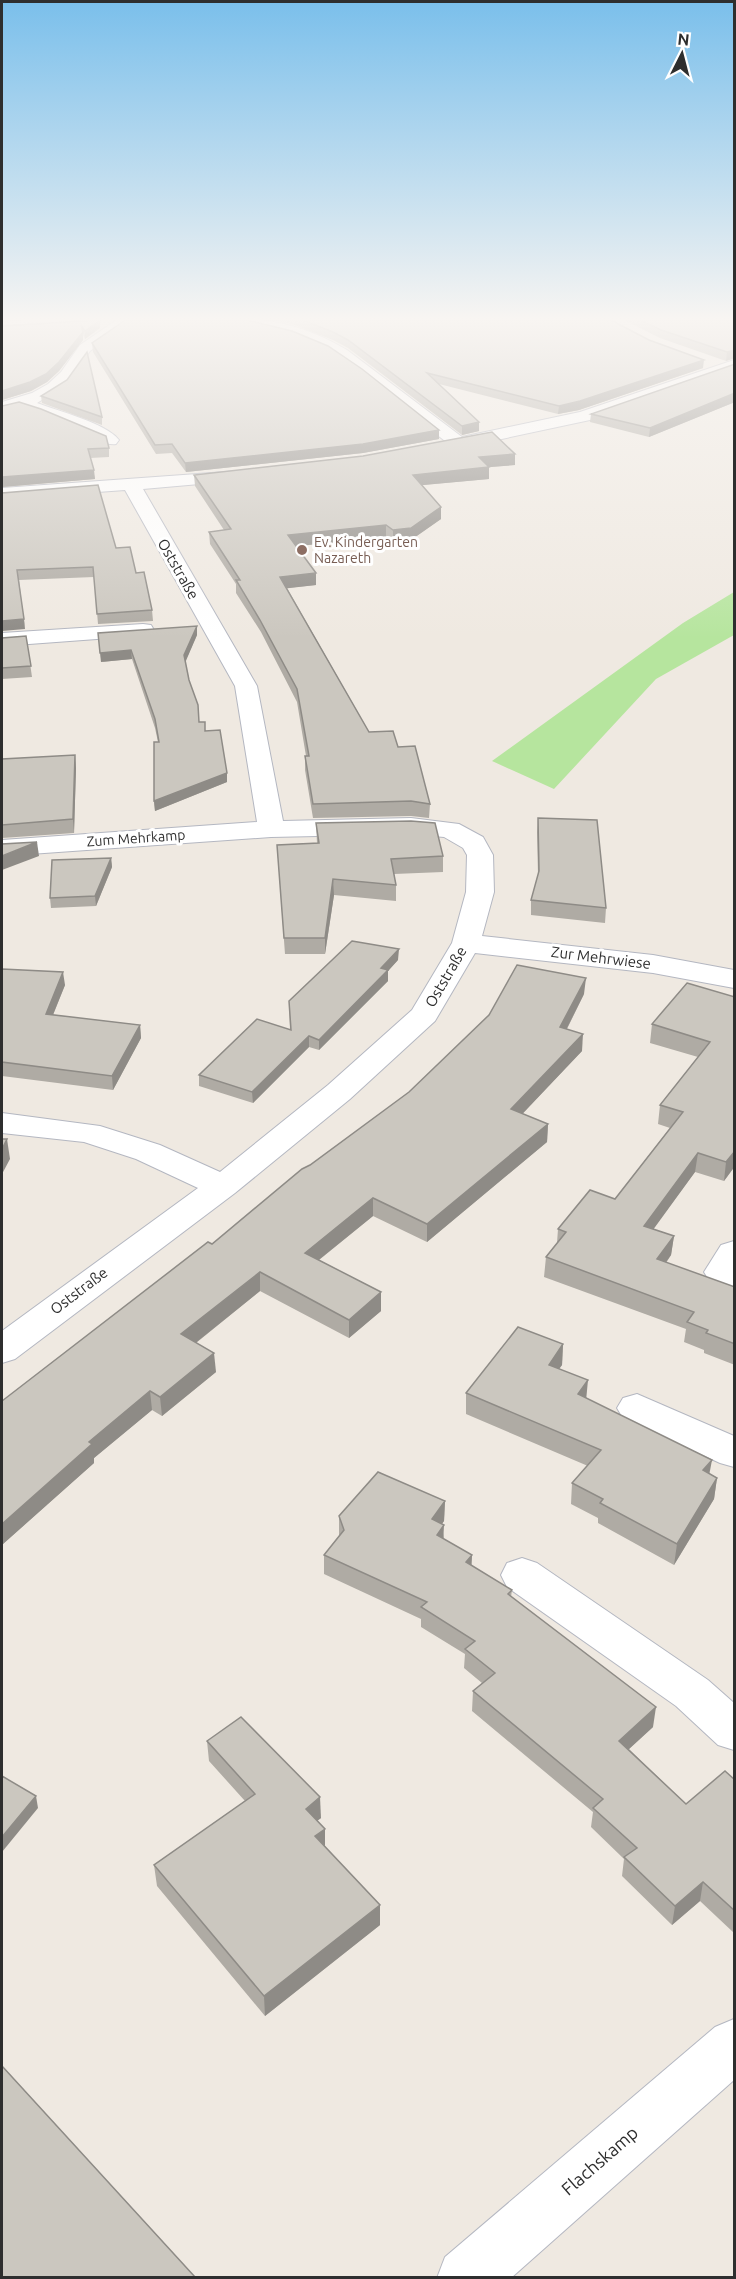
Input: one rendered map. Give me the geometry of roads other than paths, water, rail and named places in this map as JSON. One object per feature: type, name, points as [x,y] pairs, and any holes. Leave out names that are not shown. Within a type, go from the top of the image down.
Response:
[{"type":"street","points":[[81,425],[110,440]]},
{"type":"street","points":[[435,425],[458,443]]},
{"type":"street","points":[[437,447],[540,425]]},
{"type":"street","points":[[2,494],[252,474]]},
{"type":"street","name":"Oststraße","points":[[2,1350],[223,1186],[339,1092],[424,1015],[466,943],[480,892],[480,855],[474,843],[450,830],[411,826],[272,829],[246,686],[199,626],[131,484]]},
{"type":"street","points":[[2,640],[164,629]]},
{"type":"street","name":"Zum Mehrkamp","points":[[2,848],[272,829]]},
{"type":"street","name":"Zur Mehrwiese","points":[[466,943],[653,964],[735,979]]},
{"type":"street","points":[[2,1123],[88,1133],[148,1152],[223,1186]]},
{"type":"street","points":[[735,1253],[722,1272],[735,1276]]},
{"type":"street","points":[[637,1408],[735,1453]]},
{"type":"street","points":[[522,1575],[692,1694],[735,1731]]},
{"type":"street","name":"Flachskamp","points":[[466,2277],[735,2045]]},
{"type":"place","name":"Ev. Kindergarten Nazareth","points":[[302,550]]}]
